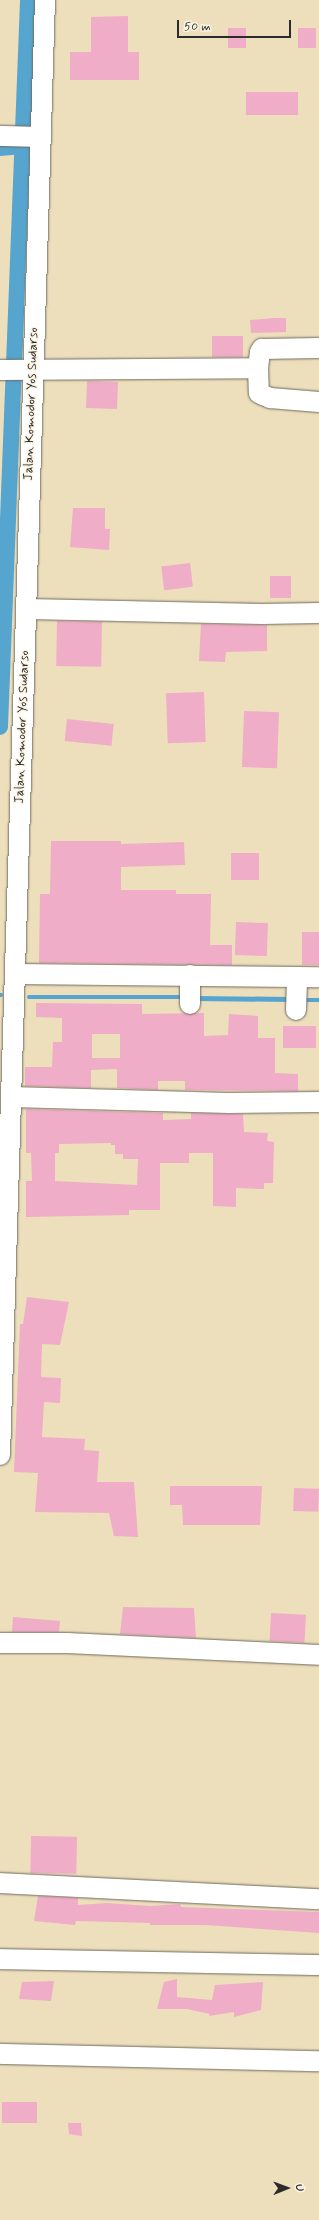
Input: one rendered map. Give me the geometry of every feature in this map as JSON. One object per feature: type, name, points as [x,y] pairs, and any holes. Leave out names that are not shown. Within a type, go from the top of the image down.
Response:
[{"type":"street","name":"Jalan Komodor Yos Sudarso","points":[[0,1455],[27,609],[27,371],[45,0]]},
{"type":"street","points":[[1,136],[38,136]]},
{"type":"street","points":[[319,348],[262,349],[260,352],[258,368],[260,393],[263,396],[270,398],[319,402]]},
{"type":"street","points":[[0,370],[27,371],[258,368]]},
{"type":"street","points":[[27,609],[262,614],[319,613]]},
{"type":"street","points":[[16,974],[190,989],[296,983],[319,977]]},
{"type":"street","points":[[296,983],[296,1010]]},
{"type":"street","points":[[11,1097],[229,1103],[319,1102]]},
{"type":"street","points":[[0,1643],[68,1643],[319,1655]]},
{"type":"street","points":[[0,1883],[319,1899]]},
{"type":"street","points":[[0,1959],[319,1965]]},
{"type":"street","points":[[0,2054],[319,2062]]},
{"type":"building","points":[[128,16],[128,52],[139,52],[139,80],[70,80],[70,52],[91,52],[91,17]]},
{"type":"building","points":[[228,28],[246,28],[246,48],[228,48]]},
{"type":"building","points":[[298,28],[316,28],[316,48],[298,48]]},
{"type":"building","points":[[246,92],[298,92],[298,115],[246,115]]},
{"type":"building","points":[[286,318],[286,332],[251,333],[250,320]]},
{"type":"building","points":[[212,336],[243,336],[243,357],[212,357]]},
{"type":"building","points":[[87,381],[118,382],[117,409],[86,408]]},
{"type":"building","points":[[73,508],[105,508],[105,529],[110,529],[109,550],[70,547]]},
{"type":"building","points":[[190,563],[193,587],[164,590],[161,567]]},
{"type":"building","points":[[270,576],[291,576],[291,598],[270,598]]},
{"type":"building","points":[[57,621],[102,622],[101,667],[56,666]]},
{"type":"building","points":[[201,624],[267,625],[267,651],[226,652],[225,662],[199,661]]},
{"type":"building","points":[[204,692],[206,742],[168,743],[166,693]]},
{"type":"building","points":[[244,711],[279,712],[277,768],[242,767]]},
{"type":"building","points":[[67,719],[114,724],[111,746],[65,741]]},
{"type":"building","points":[[51,841],[121,841],[121,844],[184,842],[185,865],[121,867],[121,890],[176,890],[176,894],[211,894],[210,945],[232,945],[232,965],[39,963],[40,894],[50,894]]},
{"type":"building","points":[[231,853],[259,853],[259,880],[231,880]]},
{"type":"building","points":[[236,922],[268,923],[267,956],[235,955]]},
{"type":"building","points":[[302,932],[319,932],[319,965],[302,965]]},
{"type":"building","points":[[36,1003],[142,1004],[142,1014],[204,1013],[204,1036],[228,1035],[229,1014],[258,1016],[258,1038],[275,1038],[275,1073],[298,1074],[298,1091],[185,1090],[185,1081],[158,1081],[158,1090],[117,1088],[117,1069],[91,1070],[91,1088],[25,1086],[25,1067],[52,1067],[53,1042],[62,1042],[62,1018],[36,1017]],"holes":[[[92,1034],[120,1034],[120,1058],[92,1058]]]},
{"type":"building","points":[[283,1026],[316,1026],[316,1048],[283,1048]]},
{"type":"building","points":[[26,1109],[163,1113],[163,1120],[191,1119],[191,1113],[243,1114],[244,1132],[268,1133],[267,1141],[274,1142],[273,1183],[264,1183],[264,1189],[236,1188],[236,1207],[213,1206],[213,1153],[189,1153],[189,1163],[160,1163],[160,1210],[129,1210],[129,1215],[26,1217],[26,1181],[32,1181],[31,1153],[26,1153]],"holes":[[[111,1143],[111,1145],[115,1145],[115,1154],[123,1154],[123,1159],[138,1159],[137,1185],[55,1181],[55,1153],[59,1153],[59,1144]]]},
{"type":"building","points":[[27,1297],[69,1302],[60,1345],[42,1344],[41,1377],[61,1378],[60,1403],[44,1402],[42,1437],[85,1439],[84,1450],[99,1451],[97,1482],[134,1482],[138,1537],[114,1536],[109,1513],[35,1512],[38,1473],[14,1472],[20,1324],[23,1324]]},
{"type":"building","points":[[170,1486],[262,1486],[260,1525],[183,1525],[182,1505],[170,1505]]},
{"type":"building","points":[[294,1488],[319,1489],[318,1512],[293,1511]]},
{"type":"building","points":[[123,1607],[194,1608],[196,1638],[120,1634]]},
{"type":"building","points":[[271,1613],[306,1615],[304,1643],[270,1641]]},
{"type":"building","points":[[13,1617],[60,1621],[59,1632],[12,1632]]},
{"type":"building","points":[[31,1836],[77,1837],[76,1874],[30,1873]]},
{"type":"building","points":[[38,1896],[78,1898],[78,1905],[107,1903],[151,1906],[180,1904],[181,1907],[319,1912],[319,1933],[205,1925],[150,1925],[150,1923],[76,1921],[75,1925],[34,1921]]},
{"type":"building","points":[[177,1979],[177,1997],[212,2000],[215,1985],[263,1982],[261,2010],[234,2017],[234,2012],[209,2016],[210,2014],[187,2009],[157,2009],[164,1982]]},
{"type":"building","points":[[54,1981],[51,2001],[19,1999],[22,1982]]},
{"type":"building","points":[[2,2102],[37,2102],[37,2123],[2,2123]]},
{"type":"building","points":[[68,2123],[81,2123],[82,2136],[69,2134]]},
{"type":"waterway","points":[[0,727],[28,0]]},
{"type":"waterway","points":[[0,148],[23,146]]},
{"type":"waterway","points":[[29,997],[185,997]]},
{"type":"waterway","points":[[195,998],[291,999]]},
{"type":"waterway","points":[[301,1000],[319,1000]]}]
